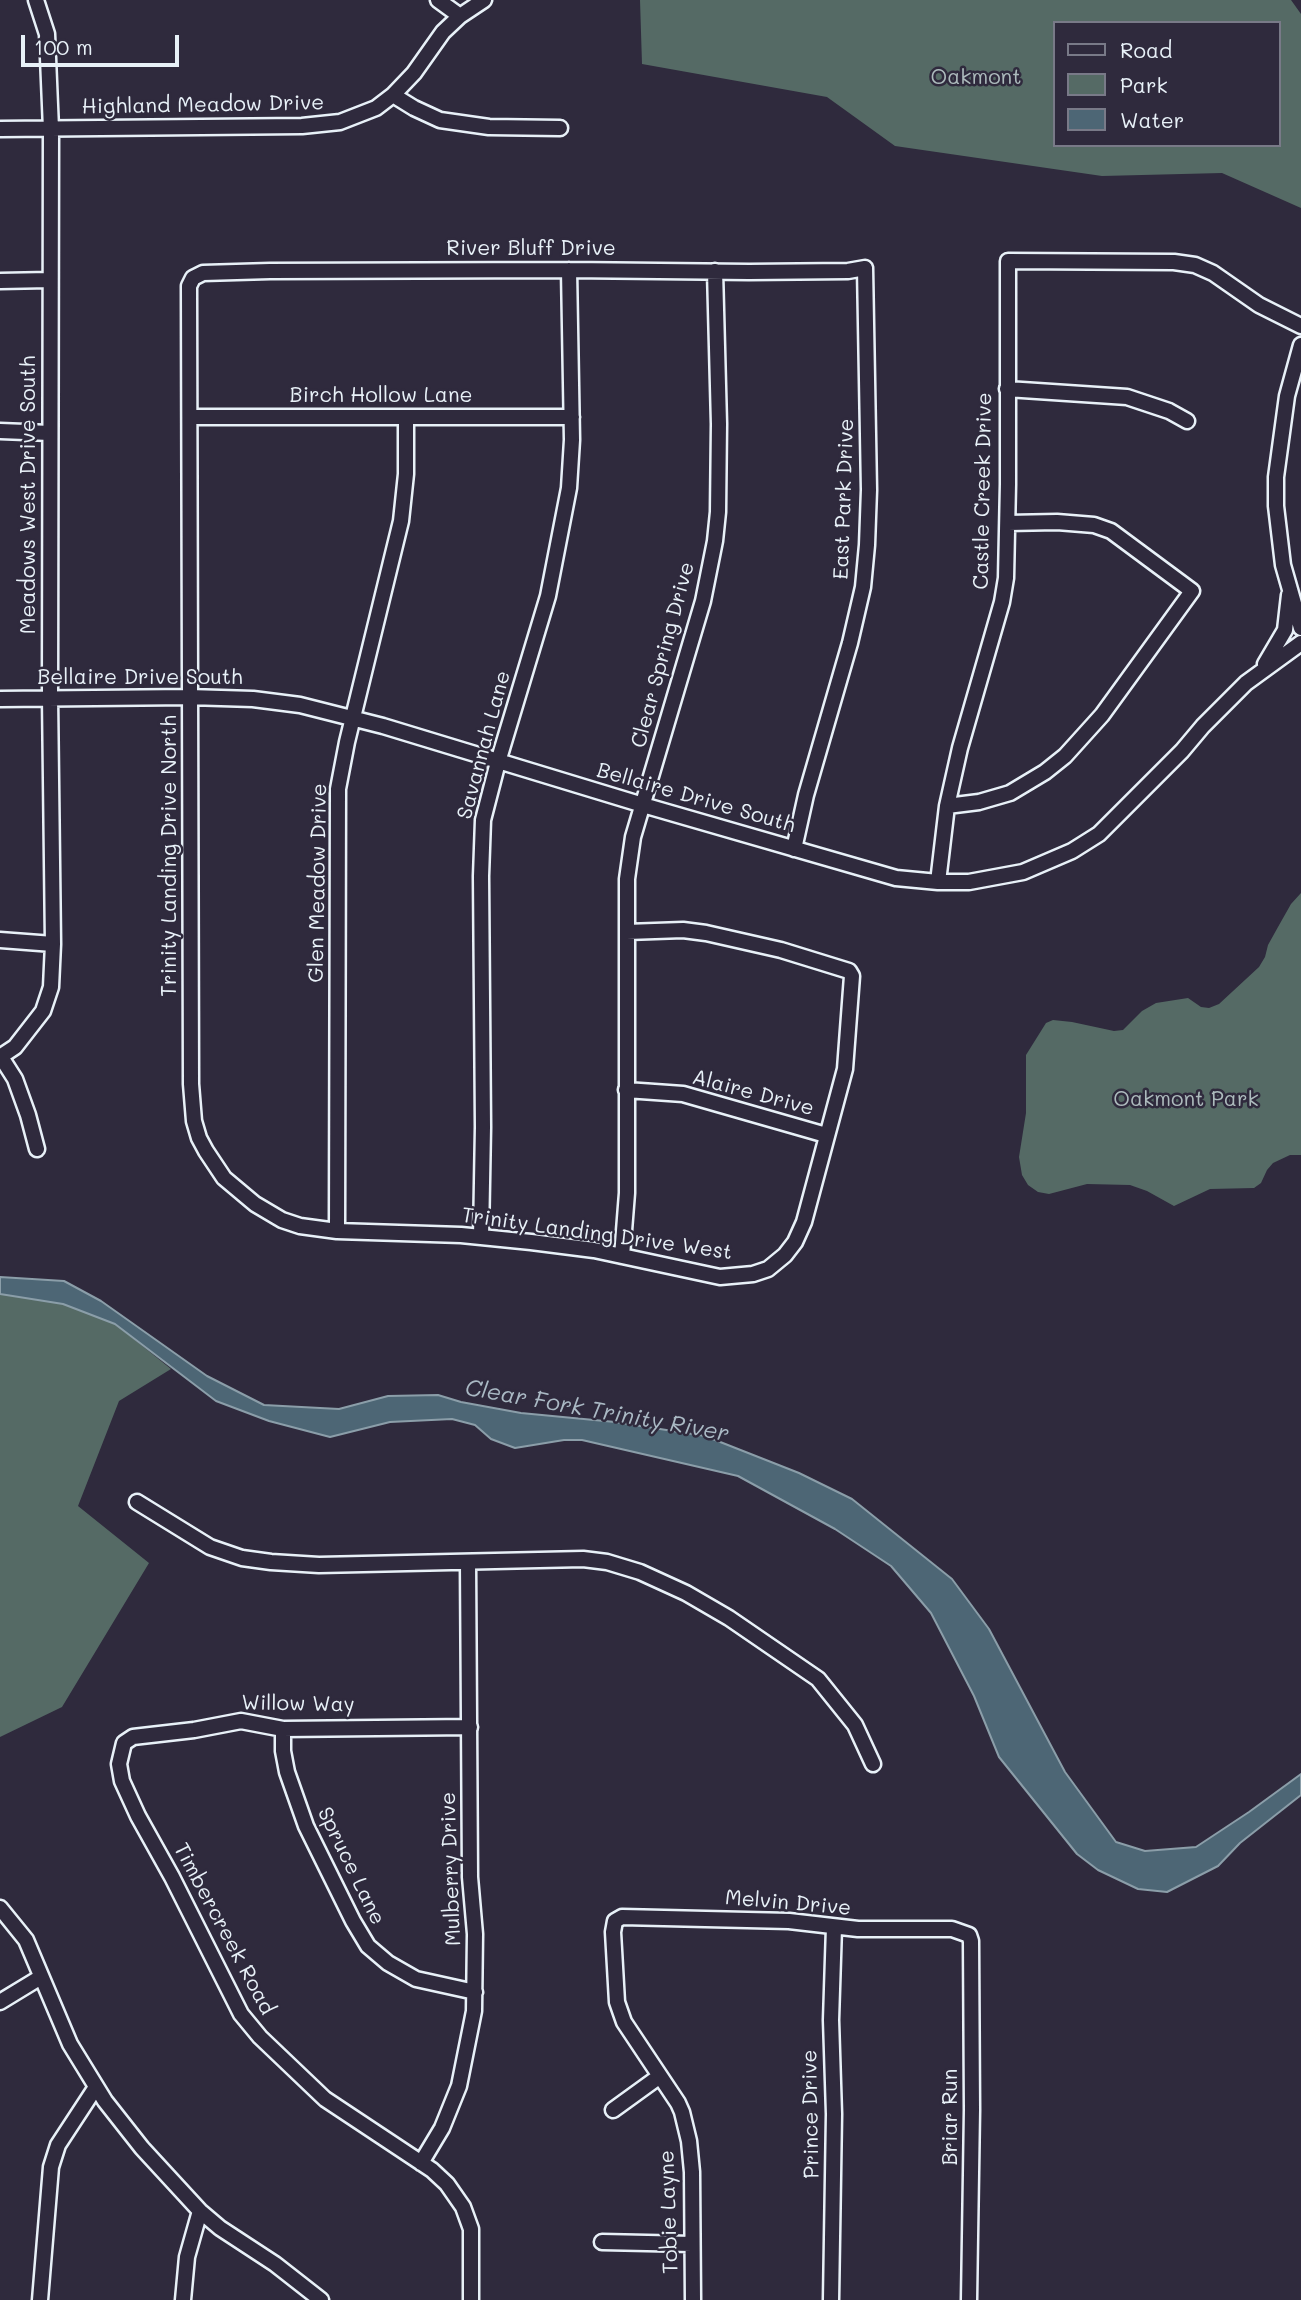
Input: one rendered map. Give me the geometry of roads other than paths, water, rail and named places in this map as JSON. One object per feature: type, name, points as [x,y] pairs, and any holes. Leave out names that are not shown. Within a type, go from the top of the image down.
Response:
[{"type":"street","name":"Meadows West Drive South","points":[[0,1057],[15,1046],[43,1012],[51,987],[53,944],[50,697],[51,130],[47,34],[36,0]]},
{"type":"street","points":[[438,0],[460,16]]},
{"type":"street","name":"Highland Meadow Drive","points":[[0,129],[302,126],[353,118],[376,108],[393,95],[414,73],[443,32],[460,16],[484,0]]},
{"type":"street","points":[[393,95],[440,120],[489,127],[560,128]]},
{"type":"street","name":"Castle Creek Drive","points":[[937,882],[947,806],[960,748],[1002,602],[1007,553],[1007,261],[1174,262],[1195,265],[1213,273],[1259,305],[1301,327]]},
{"type":"street","name":"River Bluff Drive","points":[[198,275],[270,271],[848,271],[864,268]]},
{"type":"street","name":"East Park Drive","points":[[794,849],[806,795],[850,643],[863,587],[869,490],[864,268]]},
{"type":"street","name":"Savannah Lane","points":[[481,1237],[483,820],[556,562],[569,488],[572,417],[569,270]]},
{"type":"street","name":"Clear Spring Drive","points":[[622,1256],[627,1193],[627,879],[633,837],[703,601],[715,541],[719,424],[715,271]]},
{"type":"street","name":"Trinity Landing Drive North","points":[[198,275],[189,286],[191,1084],[196,1130],[224,1178],[255,1204],[282,1220],[300,1226],[337,1231]]},
{"type":"street","points":[[0,281],[50,280]]},
{"type":"street","points":[[1301,345],[1287,396],[1276,477],[1276,506],[1283,565],[1301,628]]},
{"type":"street","points":[[1006,389],[1127,397],[1169,411],[1187,421]]},
{"type":"street","name":"Birch Hollow Lane","points":[[190,417],[572,417]]},
{"type":"street","name":"Glen Meadow Drive","points":[[337,1231],[338,789],[401,521],[406,474],[406,417]]},
{"type":"street","points":[[0,431],[50,433]]},
{"type":"street","points":[[947,806],[978,803],[1010,793],[1045,772],[1065,755],[1102,715],[1192,591],[1111,531],[1094,525],[1057,522],[1007,523]]},
{"type":"street","points":[[1260,673],[1285,631],[1289,590]]},
{"type":"street","name":"Bellaire Drive South","points":[[0,699],[189,697],[253,699],[289,704],[353,718],[896,878],[969,882],[1003,877],[1043,864],[1081,845],[1110,824],[1203,726],[1260,673],[1301,643]]},
{"type":"street","points":[[627,932],[683,930],[706,933],[780,950],[849,971],[853,980],[845,1069],[826,1135]]},
{"type":"street","points":[[0,940],[53,944]]},
{"type":"street","points":[[0,1057],[15,1079],[37,1149]]},
{"type":"street","name":"Alaire Drive","points":[[626,1090],[683,1094],[826,1135]]},
{"type":"street","name":"Trinity Landing Drive West","points":[[337,1231],[481,1237],[594,1250],[720,1277],[753,1274],[768,1269],[785,1255],[795,1242],[804,1222],[826,1135]]},
{"type":"street","points":[[138,1502],[210,1547],[242,1558],[271,1563],[319,1565],[583,1559],[640,1572],[686,1593],[729,1618],[818,1679],[855,1725],[873,1764]]},
{"type":"street","name":"Mulberry Drive","points":[[421,2163],[442,2128],[459,2086],[469,2043],[475,1992],[475,1934],[470,1877],[468,1563]]},
{"type":"street","name":"Willow Way","points":[[127,1741],[151,1733],[194,1730],[241,1721],[283,1729],[470,1727]]},
{"type":"street","name":"Spruce Lane","points":[[283,1729],[287,1772],[306,1826],[368,1946],[388,1963],[416,1979],[475,1992]]},
{"type":"street","name":"Timbercreek Road","points":[[127,1741],[119,1764],[122,1782],[242,2014],[260,2037],[325,2099],[421,2163],[447,2184],[463,2207],[471,2229],[471,2300]]},
{"type":"street","points":[[0,1908],[26,1940],[70,2044],[96,2087],[142,2148],[200,2211],[220,2228],[275,2264],[321,2300]]},
{"type":"street","name":"Melvin Drive","points":[[613,1932],[615,1921],[622,1917],[734,1918],[789,1921],[858,1930],[951,1929],[969,1934]]},
{"type":"street","name":"Prince Drive","points":[[831,2300],[834,2114],[831,2020],[834,1927]]},
{"type":"street","name":"Tobie Layne","points":[[613,1932],[617,2002],[624,2022],[682,2112],[689,2141],[692,2172],[693,2300]]},
{"type":"street","name":"Briar Run","points":[[969,1934],[972,2097],[969,2300]]},
{"type":"street","points":[[0,2002],[41,1977]]},
{"type":"street","points":[[613,2110],[660,2076]]},
{"type":"street","points":[[40,2300],[51,2167],[67,2129],[96,2087]]},
{"type":"street","points":[[183,2300],[187,2257],[200,2211]]},
{"type":"street","points":[[602,2242],[692,2244]]},
{"type":"water","points":[[0,1277],[64,1281],[101,1301],[207,1376],[264,1405],[339,1409],[388,1396],[438,1395],[521,1413],[615,1422],[705,1436],[799,1473],[852,1499],[952,1579],[989,1629],[1065,1772],[1116,1842],[1145,1851],[1196,1847],[1301,1774],[1301,1795],[1240,1843],[1218,1866],[1167,1892],[1138,1889],[1098,1870],[1077,1854],[999,1757],[974,1696],[931,1613],[891,1566],[835,1529],[738,1476],[582,1440],[564,1440],[515,1448],[491,1439],[475,1425],[452,1419],[390,1422],[330,1437],[269,1421],[216,1401],[115,1324],[63,1304],[0,1294]]},
{"type":"park label","name":"Oakmont","points":[[976,78]]},
{"type":"park label","name":"Oakmont Park","points":[[1186,1100]]},
{"type":"water label","name":"Clear Fork Trinity River","points":[[597,1411]]}]
